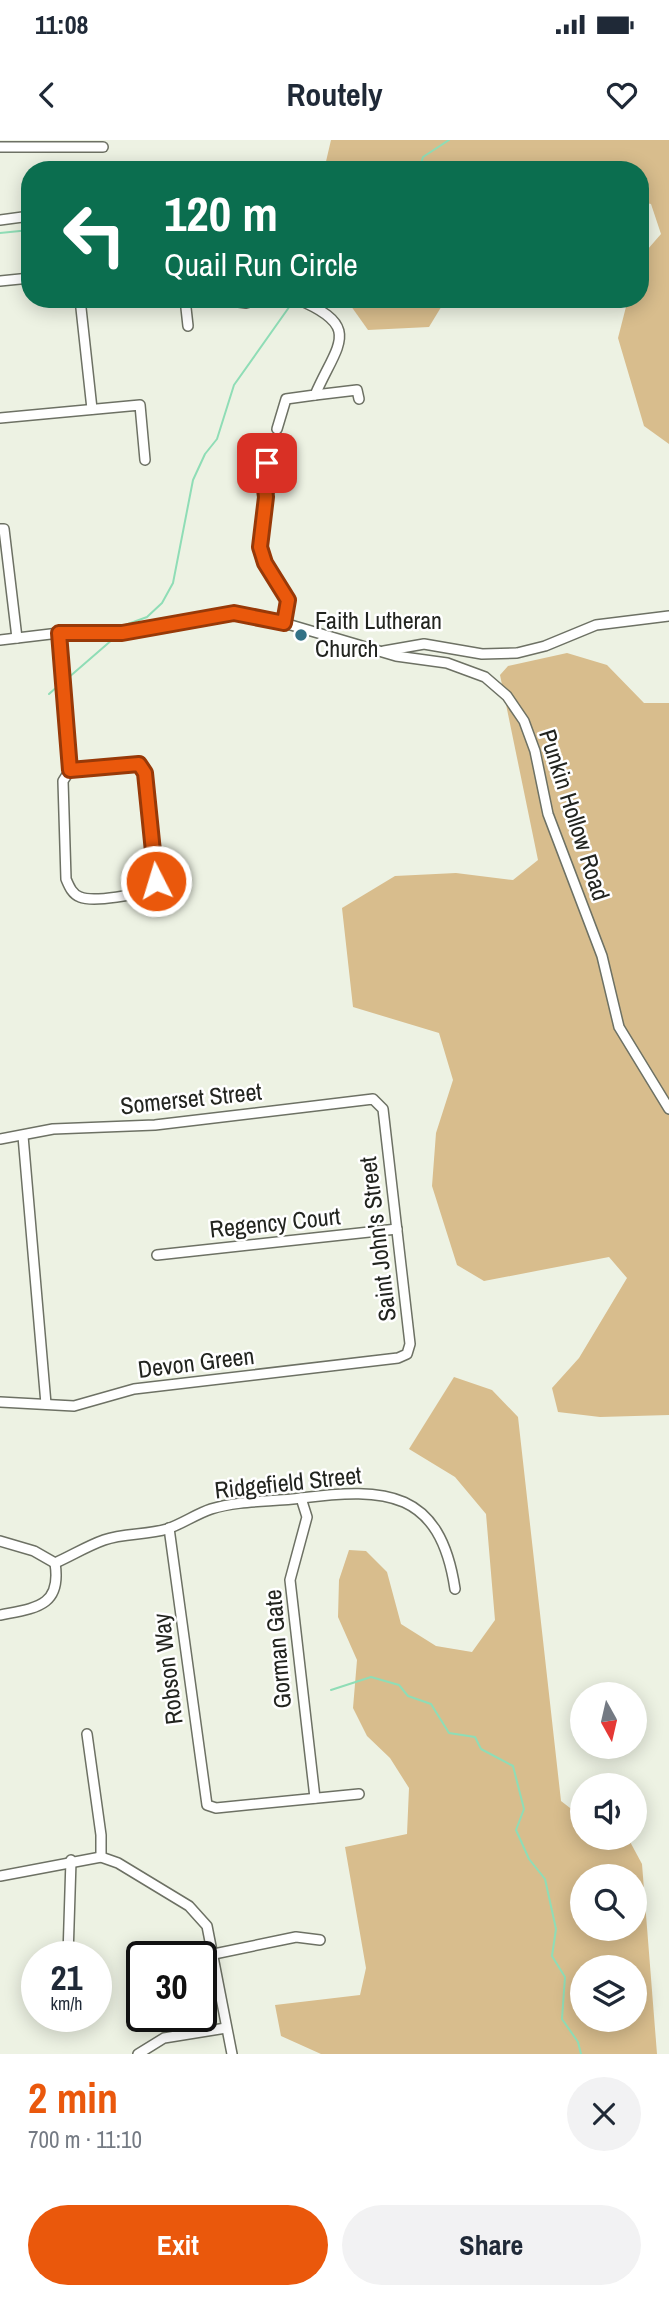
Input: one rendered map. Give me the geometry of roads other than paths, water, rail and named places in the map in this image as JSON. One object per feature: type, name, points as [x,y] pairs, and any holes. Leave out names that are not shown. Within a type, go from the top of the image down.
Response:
[{"type":"street","points":[[0,147],[103,147]]},
{"type":"street","points":[[0,220],[21,217]]},
{"type":"street","points":[[0,281],[21,279]]},
{"type":"street","points":[[82,308],[92,409]]},
{"type":"street","points":[[186,308],[188,326]]},
{"type":"street","points":[[315,395],[341,343],[339,330],[331,316],[319,308]]},
{"type":"street","points":[[277,429],[286,399],[357,390],[359,399]]},
{"type":"street","points":[[0,418],[139,405],[145,460]]},
{"type":"street","points":[[266,497],[260,547],[265,563],[288,600],[284,623]]},
{"type":"street","points":[[0,529],[4,529],[18,638]]},
{"type":"street","name":"Punkin Hollow Road","points":[[0,640],[59,633],[131,632],[234,613],[284,623],[382,651],[467,669],[496,686],[516,709],[535,751],[548,814],[602,957],[619,1027],[669,1109]]},
{"type":"street","points":[[382,651],[424,644],[482,654],[517,653],[545,646],[596,625],[669,616]]},
{"type":"street","points":[[59,633],[70,770],[63,781],[66,879],[72,891],[82,898],[139,895],[153,889],[156,868],[145,773],[139,764],[70,770]]},
{"type":"street","name":"Somerset Street","points":[[0,1139],[53,1129],[155,1125],[367,1100],[373,1100],[383,1109]]},
{"type":"street","name":"Saint John's Street","points":[[383,1109],[410,1344],[407,1354],[398,1359]]},
{"type":"street","points":[[23,1136],[47,1404]]},
{"type":"street","name":"Regency Court","points":[[158,1255],[397,1228]]},
{"type":"street","name":"Devon Green","points":[[0,1402],[74,1406],[134,1389],[398,1359]]},
{"type":"street","name":"Ridgefield Street","points":[[55,1563],[105,1539],[169,1528],[214,1508],[372,1492],[385,1494],[416,1509],[443,1545],[455,1589]]},
{"type":"street","name":"Gorman Gate","points":[[301,1498],[307,1517],[290,1580],[315,1798]]},
{"type":"street","name":"Robson Way","points":[[169,1528],[207,1805],[216,1808],[315,1798]]},
{"type":"street","points":[[0,1541],[34,1551],[55,1563],[58,1581],[53,1595],[44,1604],[0,1615]]},
{"type":"street","points":[[87,1734],[101,1835],[101,1857]]},
{"type":"street","points":[[315,1798],[359,1794]]},
{"type":"street","points":[[1,1873],[101,1857],[118,1863],[189,1906],[206,1926],[210,1941]]},
{"type":"street","points":[[68,1941],[71,1860]]},
{"type":"street","points":[[217,1953],[296,1937],[320,1940]]},
{"type":"street","points":[[217,1972],[232,2054]]},
{"type":"street","points":[[138,2054],[164,2038],[226,2028]]},
{"type":"waterway","points":[[422,161],[423,157],[449,140]]},
{"type":"waterway","points":[[0,233],[21,231]]},
{"type":"waterway","points":[[117,628],[147,617],[162,603],[173,583],[193,480],[205,454],[217,439],[234,385],[288,308]]},
{"type":"waterway","points":[[68,678],[113,639]]},
{"type":"waterway","points":[[49,694],[58,686]]},
{"type":"waterway","points":[[331,1690],[371,1677],[399,1685],[408,1696],[431,1704],[449,1733],[475,1737],[481,1749],[513,1766],[524,1809],[516,1830],[529,1859],[545,1879],[556,1929],[552,1956],[565,1977],[562,2019],[578,2042],[581,2054]]},
{"type":"place","name":"Faith Lutheran Church","points":[[301,635]]}]
